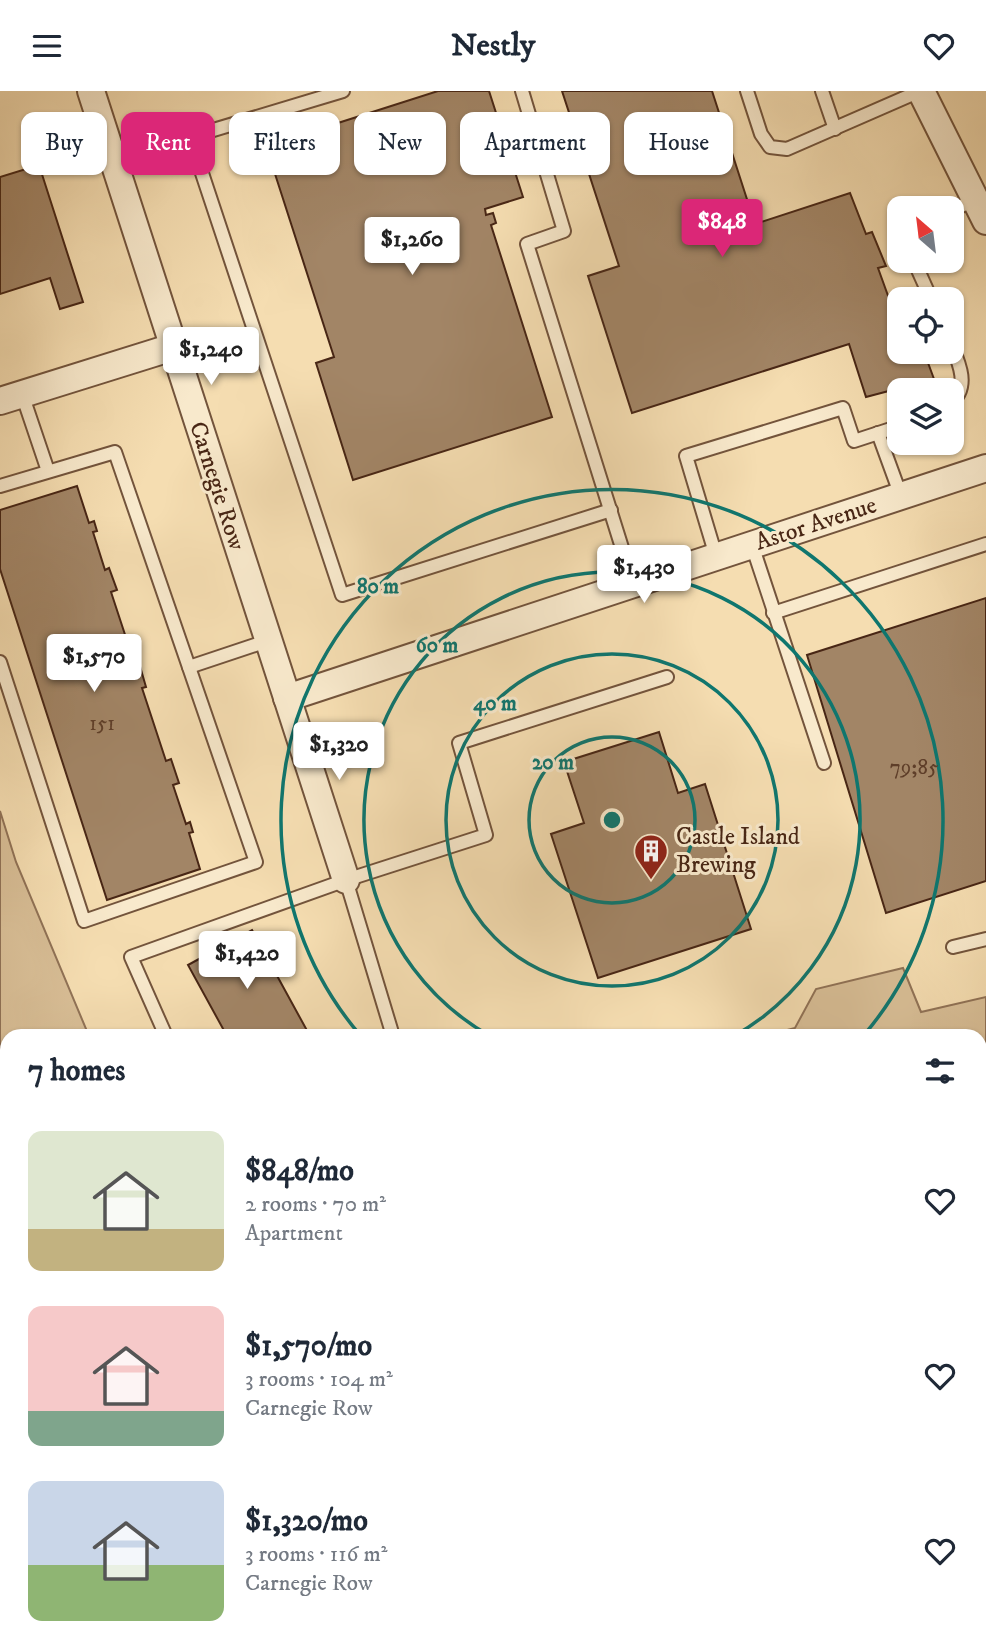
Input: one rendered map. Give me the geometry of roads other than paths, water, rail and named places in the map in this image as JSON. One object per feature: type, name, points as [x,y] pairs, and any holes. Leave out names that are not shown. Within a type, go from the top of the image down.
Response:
[{"type":"street","name":"Carnegie Row","points":[[91,91],[346,880]]},
{"type":"street","points":[[920,91],[971,210]]},
{"type":"street","points":[[11,398],[173,347]]},
{"type":"street","name":"Astor Avenue","points":[[287,698],[986,468]]},
{"type":"lane","points":[[215,129],[343,91]]},
{"type":"lane","points":[[522,91],[564,231],[527,244],[633,583]]},
{"type":"lane","points":[[747,91],[761,134],[770,147],[786,149],[920,91]]},
{"type":"lane","points":[[822,91],[835,129]]},
{"type":"lane","points":[[116,170],[121,168]]},
{"type":"lane","points":[[203,175],[342,595],[611,510]]},
{"type":"lane","points":[[11,398],[48,471]]},
{"type":"lane","points":[[716,557],[686,456],[843,408],[854,441],[887,430]]},
{"type":"lane","points":[[878,433],[901,496]]},
{"type":"lane","points":[[0,486],[116,452],[256,862],[84,921],[0,662]]},
{"type":"lane","points":[[773,613],[986,544]]},
{"type":"lane","points":[[752,545],[824,763]]},
{"type":"lane","points":[[189,667],[267,641]]},
{"type":"lane","points":[[163,1029],[131,957],[346,880],[486,835],[459,743],[667,677]]},
{"type":"lane","points":[[346,880],[391,1029]]},
{"type":"lane","points":[[953,947],[986,939]]},
{"type":"place","name":"Castle Island Brewing","points":[[651,881]]}]
